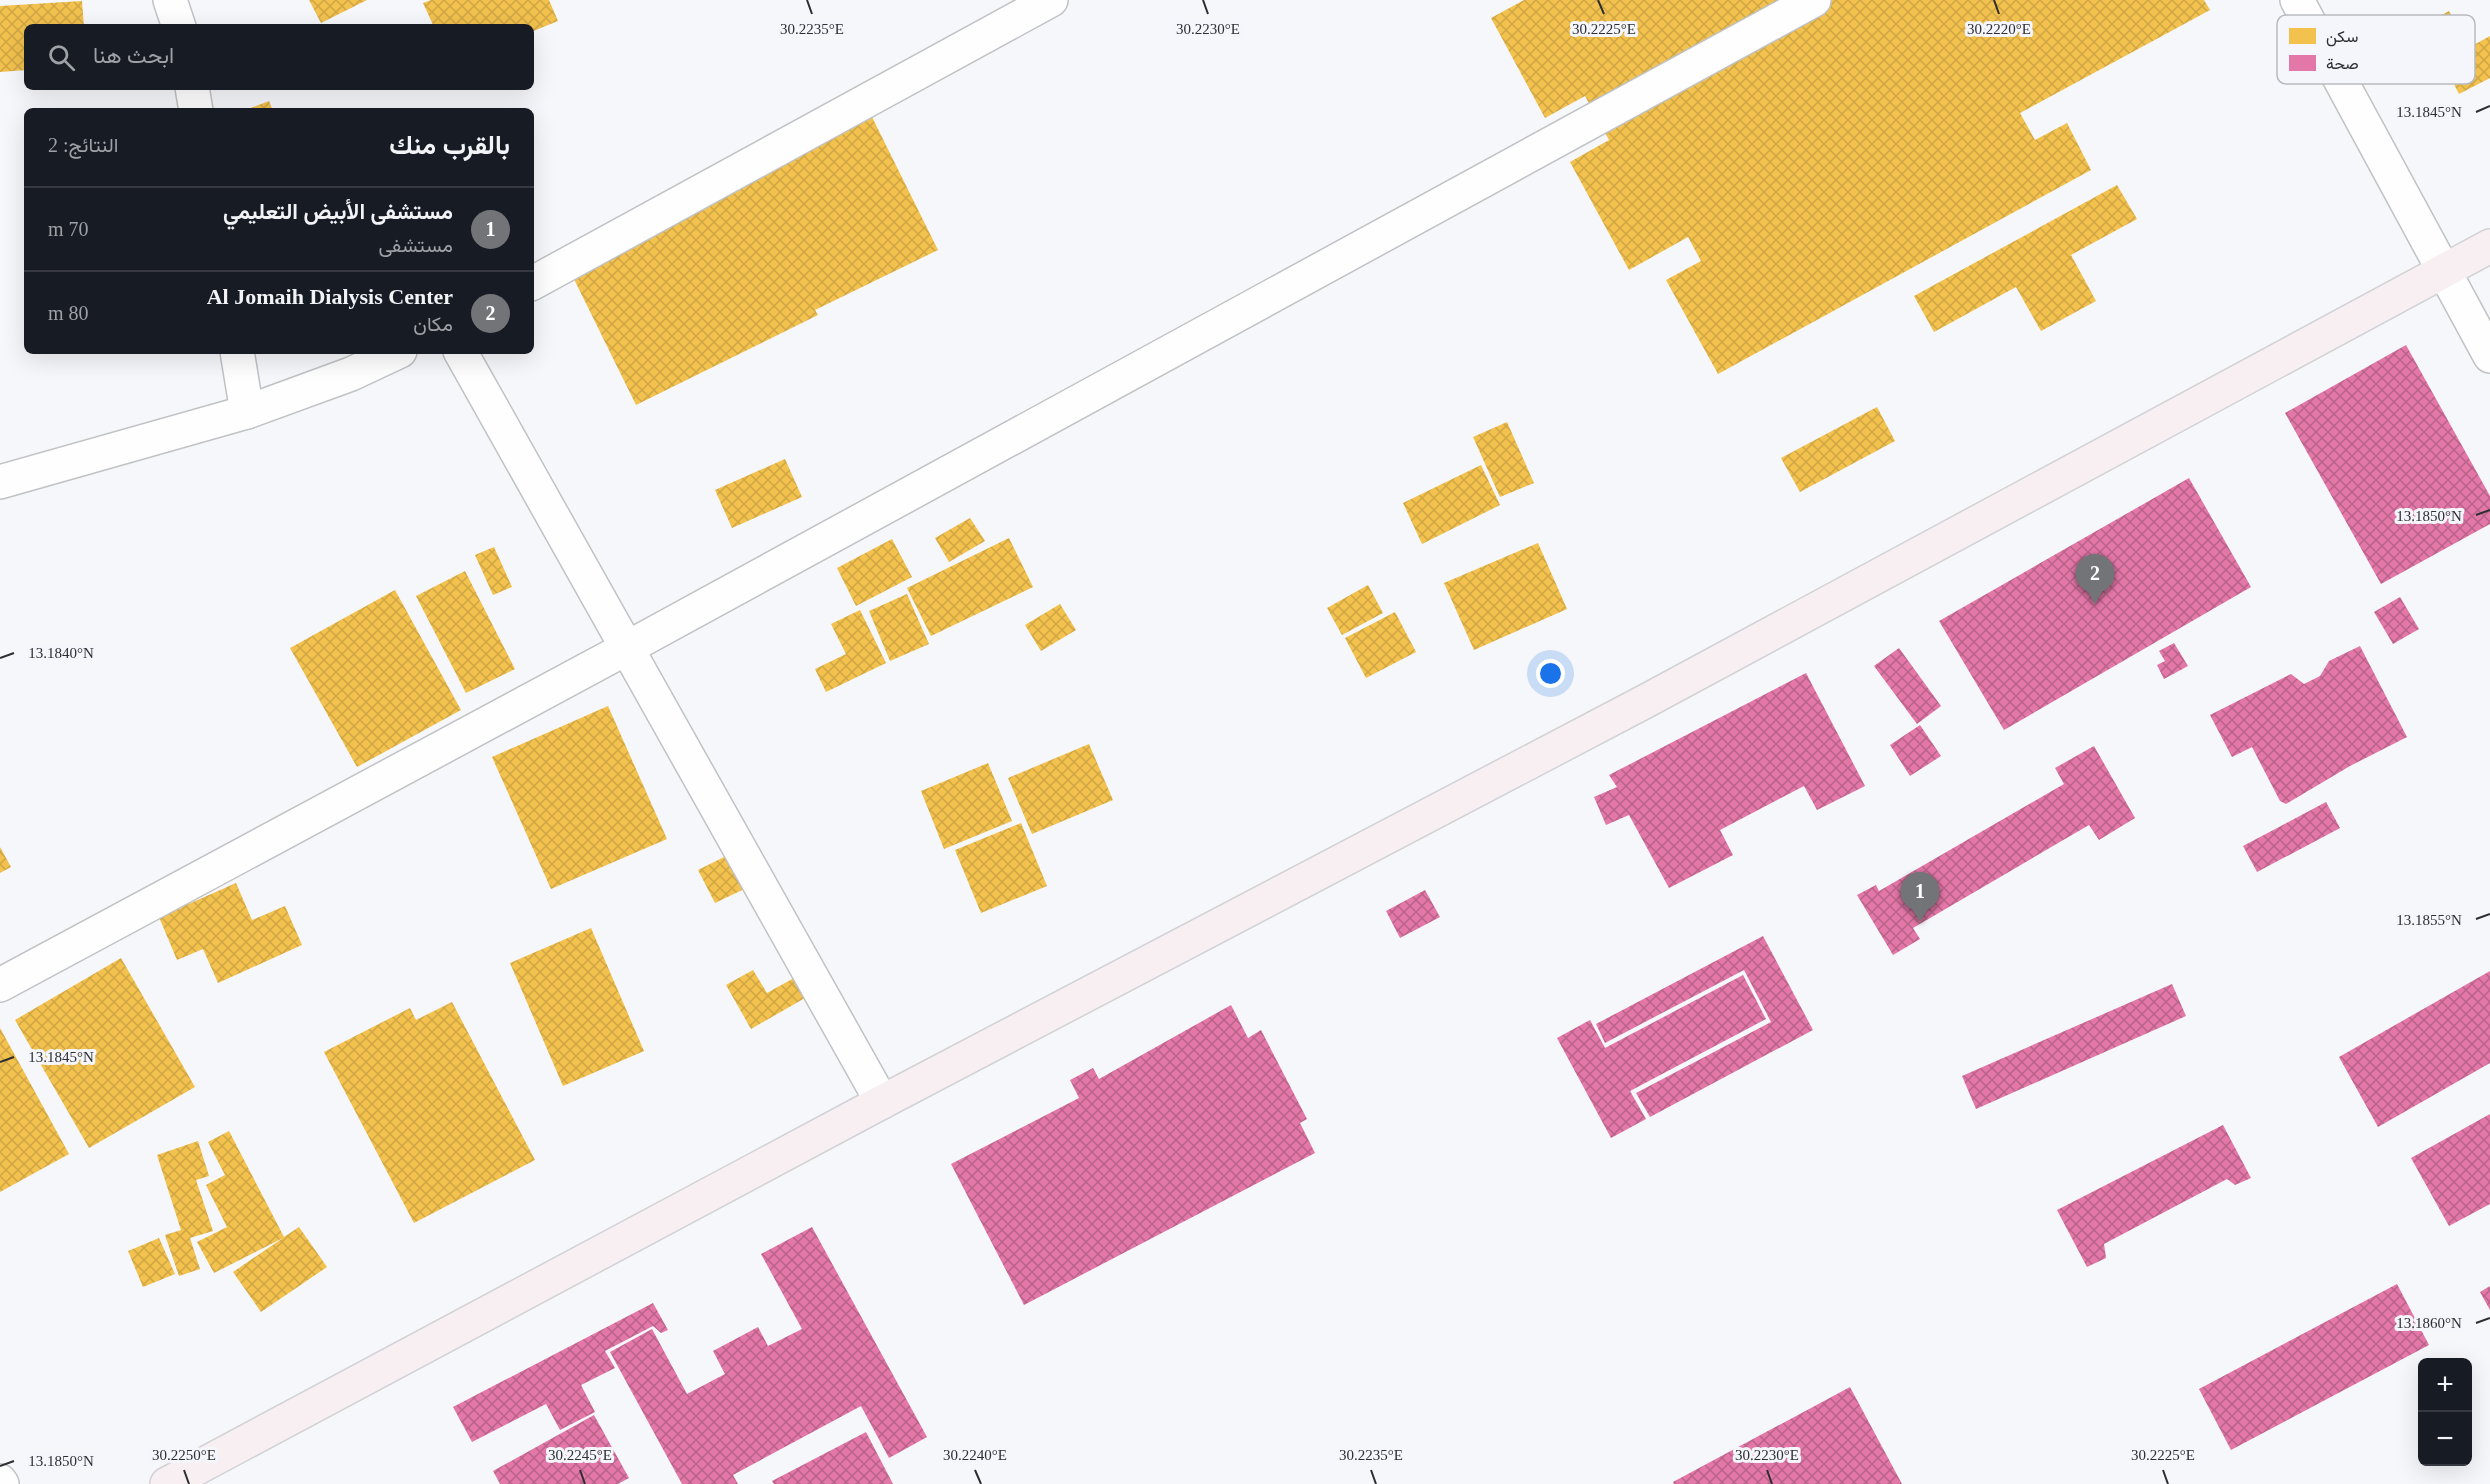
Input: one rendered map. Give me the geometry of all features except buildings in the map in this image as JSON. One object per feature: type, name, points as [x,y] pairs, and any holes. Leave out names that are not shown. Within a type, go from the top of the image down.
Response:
[{"type":"main road","points":[[167,1484],[882,1102],[1646,701],[2490,246]]},
{"type":"street","points":[[170,0],[178,24]]},
{"type":"street","points":[[534,282],[1052,0]]},
{"type":"street","points":[[0,985],[627,648],[1814,0]]},
{"type":"street","points":[[2297,0],[2305,15]]},
{"type":"street","points":[[2342,84],[2490,356]]},
{"type":"street","points":[[192,90],[196,108]]},
{"type":"street","points":[[237,354],[247,412]]},
{"type":"street","points":[[0,482],[247,412],[351,374],[394,354]]},
{"type":"street","points":[[462,354],[882,1102]]},
{"type":"street","points":[[0,468],[41,469]]},
{"type":"place","name":"Al Jomaih Dialysis Center","points":[[2095,604]]},
{"type":"place","name":"مستشفى الأبيض التعليمي","points":[[1920,922]]}]
